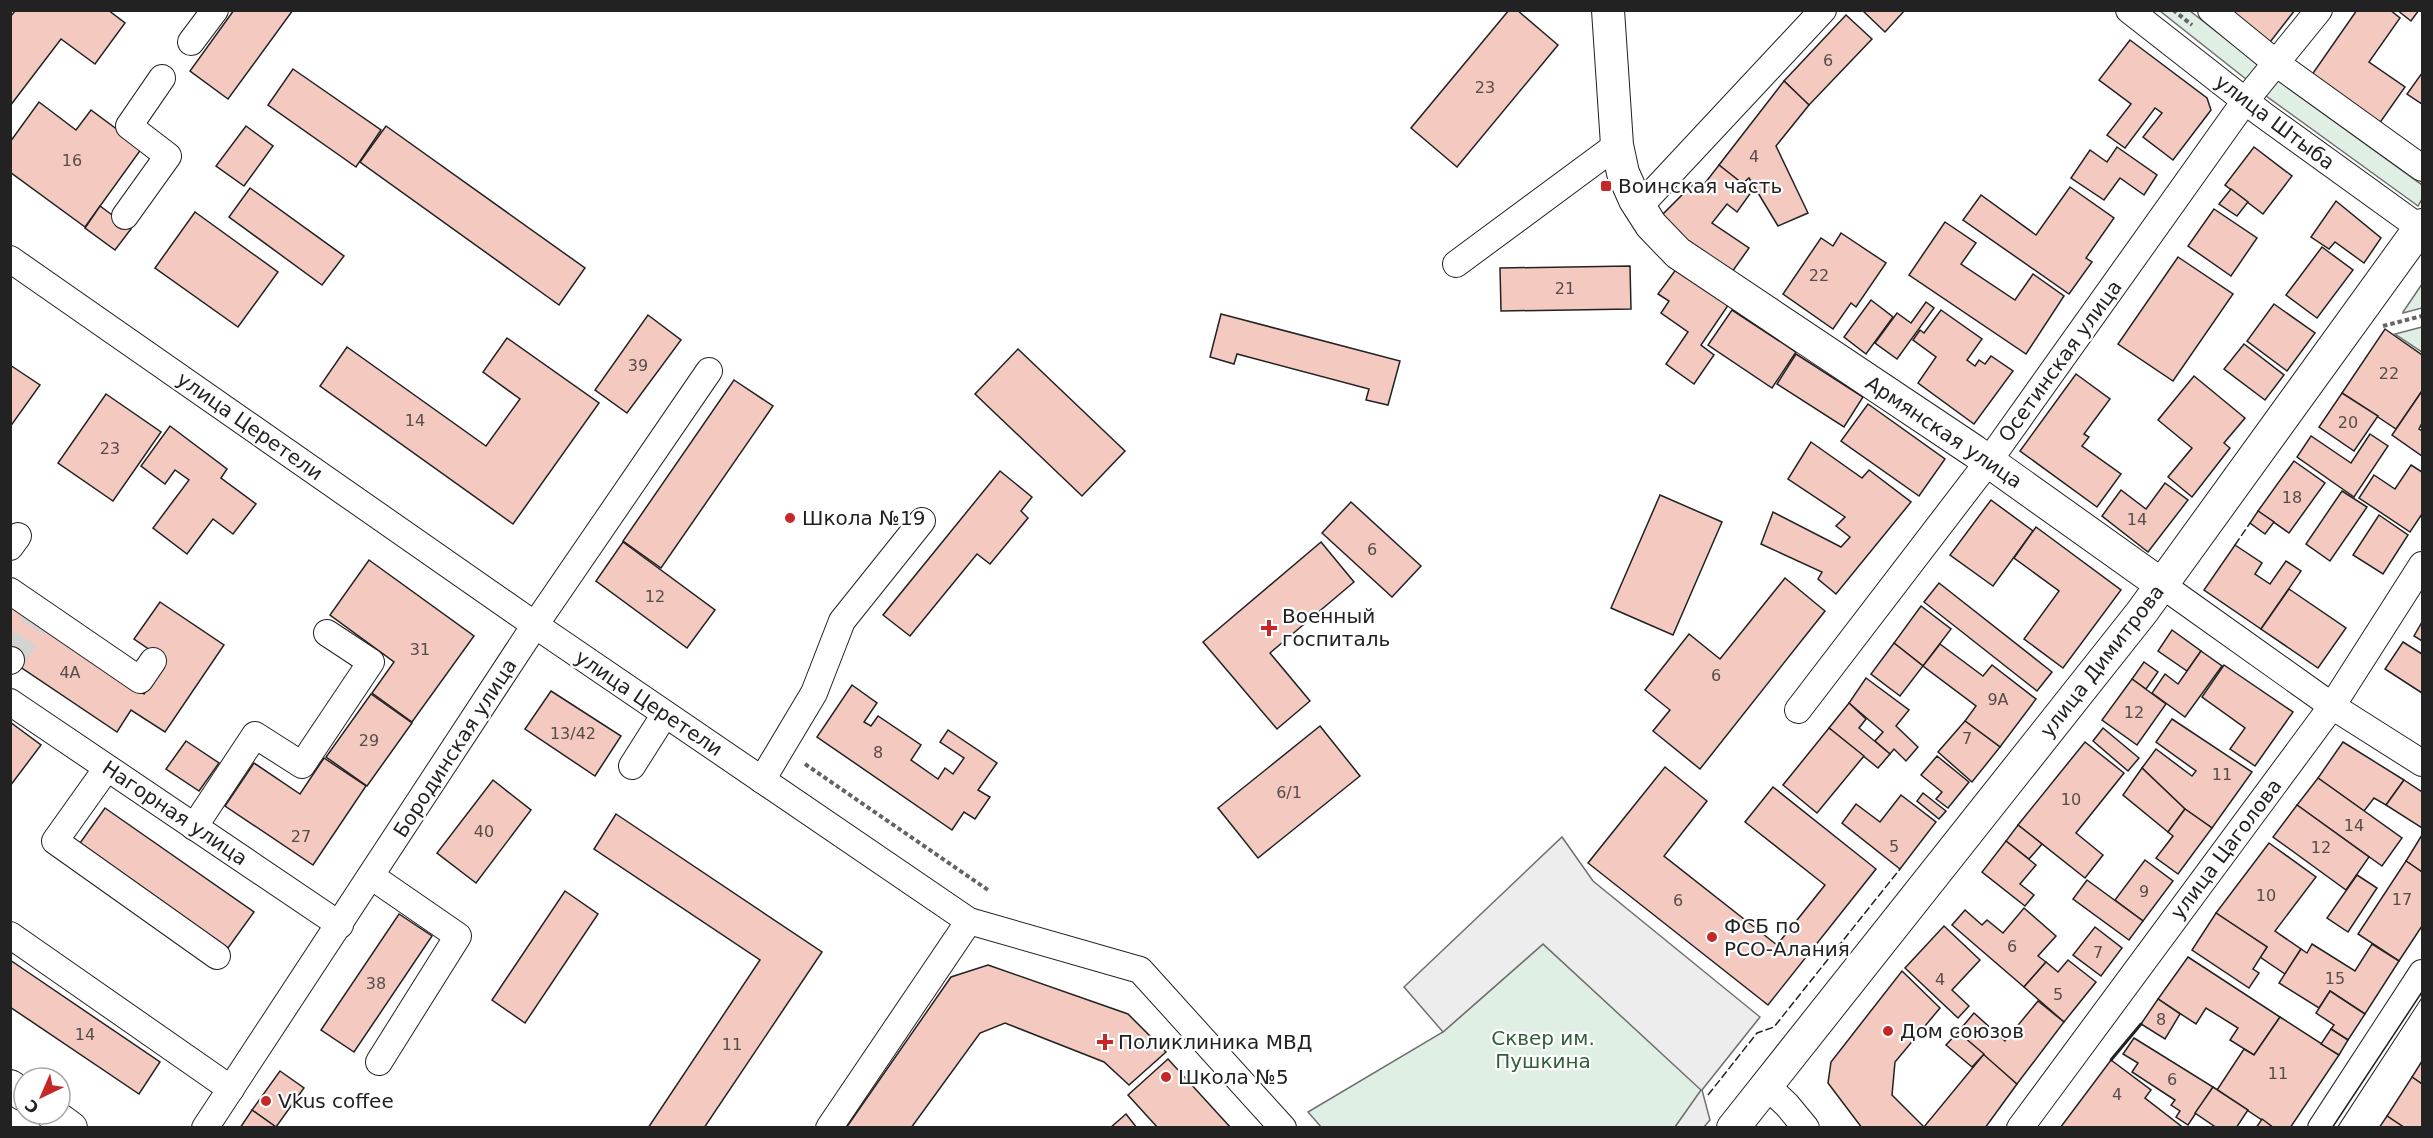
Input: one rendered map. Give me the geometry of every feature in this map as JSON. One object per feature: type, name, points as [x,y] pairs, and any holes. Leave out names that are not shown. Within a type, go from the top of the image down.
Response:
[{"type":"main road","name":"Армянская улица","points":[[1608,10],[1617,145],[1623,173],[1639,207],[1651,225],[1678,253],[1988,462],[2162,585]]},
{"type":"main road","name":"улица Димитрова","points":[[1733,1128],[2162,585],[2422,228]]},
{"type":"street","points":[[191,42],[215,10]]},
{"type":"street","points":[[1639,207],[1824,10]]},
{"type":"street","name":"улица Штыба","points":[[2129,10],[2245,101],[2422,228]]},
{"type":"street","points":[[2211,10],[2276,63],[2422,168]]},
{"type":"street","name":"Осетинская улица","points":[[1798,710],[1988,462],[2245,101],[2319,10]]},
{"type":"street","points":[[125,216],[168,156],[129,126],[162,78]]},
{"type":"street","points":[[1456,264],[1617,145]]},
{"type":"street","name":"улица Церетели","points":[[10,259],[535,626],[969,921],[1140,970],[1283,1128]]},
{"type":"street","name":"Бородинская улица","points":[[205,1128],[535,626],[709,371]]},
{"type":"street","points":[[762,780],[814,693],[842,621],[922,521]]},
{"type":"street","name":"улица Цаголова","points":[[2020,1128],[2332,706],[2422,565]]},
{"type":"street","name":"Армянская улица","points":[[2162,585],[2332,706],[2422,763]]},
{"type":"street","points":[[10,591],[39,617],[140,680],[153,661]]},
{"type":"street","points":[[194,826],[255,735],[302,765],[370,663],[327,633]]},
{"type":"street","name":"Нагорная улица","points":[[10,702],[340,925]]},
{"type":"street","points":[[632,766],[665,714]]},
{"type":"street","points":[[107,768],[55,841],[217,957]]},
{"type":"street","points":[[371,876],[458,936],[379,1062]]},
{"type":"street","points":[[829,1128],[969,921]]},
{"type":"street","points":[[10,935],[231,1089]]},
{"type":"street","points":[[2321,1128],[2422,974]]},
{"type":"street","points":[[1767,1086],[1806,1128]]},
{"type":"path","points":[[2379,327],[2422,316]]},
{"type":"path","points":[[805,764],[988,890]]},
{"type":"green space","points":[[2160,11],[2190,11],[2263,68],[2251,83]]},
{"type":"green space","points":[[2274,78],[2422,185],[2422,199],[2418,206],[2262,93]]},
{"type":"green space","points":[[2422,284],[2422,308],[2403,313],[2403,312]]},
{"type":"green space","points":[[2422,327],[2422,352],[2395,334]]},
{"type":"green space","name":"Сквер им. Пушкина","points":[[1543,944],[1702,1090],[1675,1127],[1322,1128],[1308,1112],[1443,1032]]},
{"type":"shaded area","points":[[1562,837],[1593,881],[1760,1017],[1702,1090],[1710,1120],[1704,1127],[1675,1127],[1701,1090],[1543,944],[1443,1032],[1404,987]]},
{"type":"building","points":[[16,10],[108,10],[125,23],[95,64],[61,39],[10,106],[10,17]]},
{"type":"building","points":[[234,10],[293,10],[228,99],[190,71]]},
{"type":"building","points":[[1509,10],[1517,10],[1558,45],[1457,167],[1411,128]]},
{"type":"building","points":[[1862,10],[1905,10],[1885,32]]},
{"type":"building","points":[[2234,10],[2295,10],[2267,46],[2230,16]]},
{"type":"building","points":[[2357,10],[2390,10],[2400,18],[2369,62],[2405,87],[2379,124],[2311,76]]},
{"type":"building","points":[[2397,10],[2419,10],[2411,21]]},
{"type":"building","points":[[1846,15],[1872,39],[1809,105],[1784,81]]},
{"type":"building","points":[[2130,40],[2207,98],[2211,110],[2173,160],[2143,137],[2162,113],[2155,108],[2125,148],[2107,135],[2131,104],[2099,80]]},
{"type":"building","points":[[293,69],[381,130],[356,167],[268,105]]},
{"type":"building","points":[[2422,73],[2422,104],[2407,94]]},
{"type":"building","points":[[1784,81],[1809,105],[1776,146],[1808,213],[1778,226],[1749,178],[1742,184],[1719,165]]},
{"type":"building","points":[[39,102],[76,130],[91,110],[142,148],[85,227],[10,172],[10,142]]},
{"type":"building","points":[[246,126],[273,146],[244,186],[216,166]]},
{"type":"building","points":[[386,126],[585,268],[559,305],[360,162]]},
{"type":"building","points":[[2117,147],[2157,175],[2144,195],[2120,178],[2104,200],[2071,178],[2090,150],[2107,162]]},
{"type":"building","points":[[2254,147],[2292,176],[2263,214],[2225,185]]},
{"type":"building","points":[[1719,165],[1752,191],[1737,212],[1727,204],[1712,223],[1749,248],[1732,272],[1664,224],[1662,218],[1663,214],[1695,182],[1702,187]]},
{"type":"building","points":[[2070,187],[2114,218],[2086,258],[2092,262],[2069,294],[1963,220],[1981,195],[2036,235]]},
{"type":"building","points":[[250,188],[344,256],[322,285],[229,217]]},
{"type":"building","points":[[2231,189],[2248,202],[2237,216],[2219,204]]},
{"type":"building","points":[[2336,201],[2381,238],[2364,263],[2335,242],[2329,249],[2311,237]]},
{"type":"building","points":[[100,206],[131,229],[115,250],[85,228]]},
{"type":"building","points":[[2214,209],[2257,238],[2231,276],[2188,246]]},
{"type":"building","points":[[195,212],[278,272],[238,327],[155,268]]},
{"type":"building","points":[[1945,222],[1976,243],[1961,264],[2015,300],[2033,274],[2064,296],[2026,354],[1909,275]]},
{"type":"building","points":[[1841,233],[1886,263],[1856,307],[1851,303],[1833,329],[1783,294],[1821,238],[1833,246]]},
{"type":"building","points":[[2322,247],[2353,270],[2317,318],[2286,295]]},
{"type":"building","points":[[2178,257],[2233,294],[2173,381],[2118,344]]},
{"type":"building","points":[[1630,266],[1631,309],[1501,311],[1500,268]]},
{"type":"building","points":[[1677,268],[1729,304],[1701,345],[1714,355],[1694,384],[1666,364],[1688,332],[1661,313],[1669,301],[1658,294]]},
{"type":"building","points":[[1871,300],[1893,317],[1866,354],[1844,337]]},
{"type":"building","points":[[1926,302],[1934,308],[1897,359],[1875,343],[1897,313],[1911,323]]},
{"type":"building","points":[[2274,304],[2315,333],[2287,371],[2247,341]]},
{"type":"building","points":[[1732,310],[1796,352],[1772,388],[1708,345]]},
{"type":"building","points":[[1941,310],[1982,339],[1967,360],[1975,366],[1979,360],[1985,364],[1991,356],[2013,371],[1974,424],[1918,383],[1936,357],[1913,340],[1920,330],[1924,333]]},
{"type":"building","points":[[1221,314],[1400,361],[1388,405],[1366,400],[1369,389],[1237,354],[1234,364],[1210,357]]},
{"type":"building","points":[[648,315],[681,340],[627,413],[595,390]]},
{"type":"building","points":[[2385,329],[2422,355],[2422,391],[2396,429],[2342,393]]},
{"type":"building","points":[[507,338],[599,403],[513,524],[320,386],[347,347],[486,446],[520,399],[483,372]]},
{"type":"building","points":[[2244,344],[2284,375],[2265,400],[2224,369]]},
{"type":"building","points":[[1018,349],[1125,451],[1082,496],[975,394]]},
{"type":"building","points":[[1796,354],[1863,397],[1844,427],[1777,384]]},
{"type":"building","points":[[10,365],[40,385],[10,427]]},
{"type":"building","points":[[2076,374],[2110,399],[2084,434],[2089,437],[2082,446],[2121,474],[2097,507],[2020,451]]},
{"type":"building","points":[[2194,376],[2245,418],[2224,443],[2230,448],[2192,497],[2168,477],[2192,448],[2158,420]]},
{"type":"building","points":[[734,380],[773,406],[661,568],[623,541]]},
{"type":"building","points":[[2422,391],[2422,423],[2419,429],[2422,431],[2422,456],[2392,435]]},
{"type":"building","points":[[2342,393],[2378,416],[2354,451],[2319,427]]},
{"type":"building","points":[[106,394],[161,432],[113,501],[58,463]]},
{"type":"building","points":[[1868,404],[1945,459],[1919,496],[1841,441]]},
{"type":"building","points":[[170,426],[227,469],[221,478],[256,504],[233,534],[213,519],[187,554],[153,528],[189,480],[175,470],[165,484],[141,466]]},
{"type":"building","points":[[2370,434],[2388,446],[2354,497],[2297,457],[2311,436],[2351,463]]},
{"type":"building","points":[[1811,442],[1862,478],[1869,470],[1911,502],[1836,594],[1818,579],[1822,572],[1761,544],[1773,512],[1841,547],[1850,537],[1836,526],[1845,517],[1788,479]]},
{"type":"building","points":[[2294,461],[2325,483],[2289,533],[2258,511]]},
{"type":"building","points":[[2411,465],[2422,472],[2422,514],[2410,532],[2359,498],[2374,475],[2395,489]]},
{"type":"building","points":[[1000,471],[1032,497],[1021,511],[1028,518],[990,564],[977,554],[910,636],[883,615]]},
{"type":"building","points":[[2165,483],[2188,500],[2148,552],[2102,516],[2121,490],[2146,509]]},
{"type":"building","points":[[2342,491],[2367,507],[2330,561],[2306,544]]},
{"type":"building","points":[[1660,495],[1722,522],[1673,635],[1611,608]]},
{"type":"building","points":[[1991,500],[2033,531],[1993,586],[1950,555]]},
{"type":"building","points":[[1351,502],[1421,566],[1392,597],[1322,533]]},
{"type":"building","points":[[2258,511],[2274,522],[2265,534],[2250,523]]},
{"type":"building","points":[[2379,515],[2408,535],[2383,574],[2353,555]]},
{"type":"building","points":[[2036,527],[2121,590],[2063,668],[2024,639],[2059,591],[2014,558]]},
{"type":"building","points":[[623,542],[715,610],[687,648],[596,581]]},
{"type":"building","points":[[1321,542],[1354,582],[1270,653],[1310,701],[1277,729],[1203,642]]},
{"type":"building","points":[[2235,545],[2262,563],[2255,574],[2270,584],[2286,561],[2301,571],[2261,629],[2204,590]]},
{"type":"building","points":[[369,560],[474,636],[412,722],[372,693],[394,662],[330,615]]},
{"type":"building","points":[[1785,578],[1825,611],[1700,769],[1653,731],[1670,710],[1645,690],[1689,634],[1720,659]]},
{"type":"building","points":[[1939,583],[2052,672],[2037,691],[1924,602]]},
{"type":"building","points":[[2289,589],[2346,628],[2318,668],[2261,629]]},
{"type":"building","points":[[160,602],[224,645],[165,732],[131,710],[117,732],[10,660],[10,604],[144,694],[166,661],[134,639]]},
{"type":"building","points":[[1921,606],[1951,629],[1923,666],[1894,643]]},
{"type":"building","points":[[2422,622],[2422,641],[2414,636]]},
{"type":"building","points":[[2172,630],[2201,651],[2187,671],[2158,651]]},
{"type":"building","points":[[2403,642],[2422,654],[2422,693],[2385,669]]},
{"type":"building","points":[[1894,643],[1923,666],[1900,696],[1871,674]]},
{"type":"building","points":[[1940,644],[1983,676],[1992,665],[2036,699],[2000,747],[1965,721],[1976,706],[1923,666]]},
{"type":"building","points":[[2201,651],[2222,666],[2185,717],[2152,693],[2165,674],[2178,684]]},
{"type":"building","points":[[2144,662],[2158,672],[2146,689],[2132,679]]},
{"type":"building","points":[[2224,665],[2293,712],[2255,766],[2230,749],[2245,728],[2202,697]]},
{"type":"building","points":[[1866,678],[1909,710],[1896,726],[1918,747],[1906,761],[1894,749],[1890,754],[1875,741],[1883,732],[1849,703]]},
{"type":"building","points":[[2132,679],[2166,704],[2137,745],[2102,720]]},
{"type":"building","points":[[852,685],[877,703],[864,722],[871,726],[878,716],[921,745],[911,760],[938,779],[945,768],[953,774],[964,758],[940,742],[948,730],[997,763],[978,790],[990,797],[975,819],[964,812],[952,830],[817,737]]},
{"type":"building","points":[[551,691],[621,736],[595,776],[525,729]]},
{"type":"building","points":[[371,694],[412,723],[367,786],[326,757]]},
{"type":"building","points":[[1849,703],[1866,719],[1859,728],[1890,754],[1878,768],[1829,728]]},
{"type":"building","points":[[2172,719],[2252,772],[2212,828],[2185,809],[2142,768],[2156,749],[2192,776],[2196,771],[2156,742]]},
{"type":"building","points":[[1965,721],[2000,747],[1972,782],[1938,752]]},
{"type":"building","points":[[10,722],[41,745],[10,786]]},
{"type":"building","points":[[1320,726],[1360,776],[1258,858],[1218,808]]},
{"type":"building","points":[[1829,728],[1864,756],[1817,813],[1783,785]]},
{"type":"building","points":[[2103,728],[2139,758],[2128,771],[2093,741]]},
{"type":"building","points":[[186,741],[219,763],[199,791],[166,769]]},
{"type":"building","points":[[2085,742],[2124,773],[2076,833],[2103,855],[2085,878],[2018,825]]},
{"type":"building","points":[[2343,742],[2404,780],[2386,805],[2374,798],[2364,811],[2318,778]]},
{"type":"building","points":[[1937,756],[1969,782],[1948,808],[1936,799],[1942,792],[1921,775]]},
{"type":"building","points":[[324,758],[366,786],[313,865],[225,806],[254,763],[300,794]]},
{"type":"building","points":[[1665,767],[1707,801],[1664,856],[1777,945],[1825,885],[1745,822],[1773,787],[1876,869],[1768,1005],[1588,863]]},
{"type":"building","points":[[2142,768],[2185,809],[2168,832],[2123,795]]},
{"type":"building","points":[[2318,778],[2402,838],[2382,866],[2297,805]]},
{"type":"building","points":[[493,780],[531,810],[476,883],[437,853]]},
{"type":"building","points":[[2404,780],[2422,792],[2422,828],[2386,805]]},
{"type":"building","points":[[1923,793],[1946,811],[1939,819],[1917,801]]},
{"type":"building","points":[[1901,795],[1936,822],[1900,869],[1842,823],[1856,804],[1880,822]]},
{"type":"building","points":[[2297,805],[2369,857],[2346,890],[2273,837]]},
{"type":"building","points":[[105,808],[254,912],[228,948],[80,843]]},
{"type":"building","points":[[2185,809],[2212,828],[2178,874],[2156,858],[2173,836],[2168,832]]},
{"type":"building","points":[[616,814],[822,952],[704,1128],[648,1128],[760,960],[594,849]]},
{"type":"building","points":[[2018,825],[2042,844],[2029,859],[2006,841]]},
{"type":"building","points":[[2422,835],[2422,872],[2406,861]]},
{"type":"building","points":[[2006,841],[2036,865],[2020,884],[2034,895],[2025,906],[1982,872]]},
{"type":"building","points":[[2269,843],[2316,877],[2275,931],[2301,949],[2285,974],[2260,957],[2267,947],[2216,913]]},
{"type":"building","points":[[2145,860],[2173,881],[2143,921],[2115,900]]},
{"type":"building","points":[[2406,861],[2422,872],[2422,926],[2399,961],[2358,934]]},
{"type":"building","points":[[2357,875],[2377,888],[2348,932],[2327,918]]},
{"type":"building","points":[[2087,880],[2143,921],[2129,940],[2073,899]]},
{"type":"building","points":[[565,891],[598,914],[525,1023],[492,1000]]},
{"type":"building","points":[[2024,908],[2056,936],[2038,956],[2046,962],[2024,987],[1952,925],[1965,910],[1982,925],[1987,920],[2003,933]]},
{"type":"building","points":[[2216,913],[2267,947],[2253,969],[2259,973],[2249,988],[2192,950]]},
{"type":"building","points":[[399,914],[432,936],[354,1052],[321,1030]]},
{"type":"building","points":[[1944,926],[1980,960],[1952,990],[1969,1006],[1958,1018],[1905,968]]},
{"type":"building","points":[[2095,927],[2122,948],[2101,976],[2073,955]]},
{"type":"building","points":[[2312,944],[2355,971],[2372,944],[2399,961],[2365,1014],[2330,991],[2319,1008],[2279,983],[2301,949],[2307,953]]},
{"type":"building","points":[[2188,957],[2280,1017],[2254,1055],[2230,1040],[2238,1028],[2206,1008],[2196,1024],[2158,999]]},
{"type":"building","points":[[10,960],[160,1062],[139,1094],[10,1007]]},
{"type":"building","points":[[2068,960],[2096,982],[2064,1022],[2024,987],[2046,962],[2058,972]]},
{"type":"building","name":"Поликлиника МВД","points":[[988,965],[1128,1014],[1166,1052],[1129,1085],[1104,1062],[1005,1023],[980,1033],[911,1128],[846,1128],[951,977]]},
{"type":"building","name":"Дом союзов","points":[[1902,971],[1940,1008],[1895,1062],[1892,1095],[1924,1127],[1984,1054],[2017,1084],[1985,1128],[1862,1128],[1828,1083],[1831,1062]]},
{"type":"building","points":[[2330,991],[2365,1014],[2348,1040],[2331,1029],[2334,1025],[2316,1013]]},
{"type":"building","points":[[2158,999],[2180,1014],[2165,1039],[2141,1024]]},
{"type":"building","points":[[2038,1001],[2064,1022],[2017,1084],[1958,1032],[1974,1013],[2005,1041]]},
{"type":"building","points":[[2280,1017],[2339,1055],[2290,1128],[2274,1128],[2217,1090],[2244,1049],[2254,1055]]},
{"type":"building","points":[[2331,1029],[2348,1040],[2339,1055],[2321,1044]]},
{"type":"building","points":[[1958,1032],[1984,1054],[1972,1067],[1946,1045]]},
{"type":"building","points":[[2134,1038],[2213,1087],[2188,1125],[2176,1117],[2180,1111],[2171,1105],[2175,1100],[2132,1072],[2138,1063],[2123,1054]]},
{"type":"building","name":"Школа №5","points":[[1168,1059],[1231,1128],[1158,1128],[1128,1095]]},
{"type":"building","points":[[2111,1060],[2151,1090],[2145,1098],[2181,1126],[2180,1128],[2060,1128]]},
{"type":"building","points":[[2422,1061],[2422,1084],[2412,1077]]},
{"type":"building","points":[[280,1071],[304,1088],[276,1127],[252,1110]]},
{"type":"building","points":[[2412,1077],[2422,1084],[2422,1128],[2405,1128],[2387,1116]]},
{"type":"building","points":[[2213,1087],[2248,1110],[2236,1128],[2217,1128],[2195,1113]]},
{"type":"building","points":[[252,1110],[276,1127],[277,1128],[240,1128]]},
{"type":"building","points":[[1126,1114],[1137,1128],[1110,1128]]},
{"type":"building","points":[[2387,1116],[2405,1128],[2379,1128]]},
{"type":"building","points":[[2262,1119],[2274,1128],[2256,1128]]},
{"type":"tunnel","points":[[11,660],[36,622]]},
{"type":"tram line","points":[[2332,1128],[2422,992]]},
{"type":"fence","points":[[2235,545],[2250,523]]},
{"type":"fence","points":[[1708,1095],[1757,1033],[1774,1027],[1900,869]]},
{"type":"wall","points":[[2111,1060],[2141,1024]]},
{"type":"place","name":"Воинская часть","points":[[1606,186]]},
{"type":"place","name":"Школа №19","points":[[790,518]]},
{"type":"place","name":"Военный госпиталь","points":[[1269,628]]},
{"type":"place","name":"ФСБ по РСО-Алания","points":[[1712,937]]},
{"type":"place","name":"Дом союзов","points":[[1888,1031]]},
{"type":"place","name":"Поликлиника МВД","points":[[1105,1042]]},
{"type":"place","name":"Школа №5","points":[[1166,1077]]},
{"type":"place","name":"Vkus coffee","points":[[266,1101]]}]
